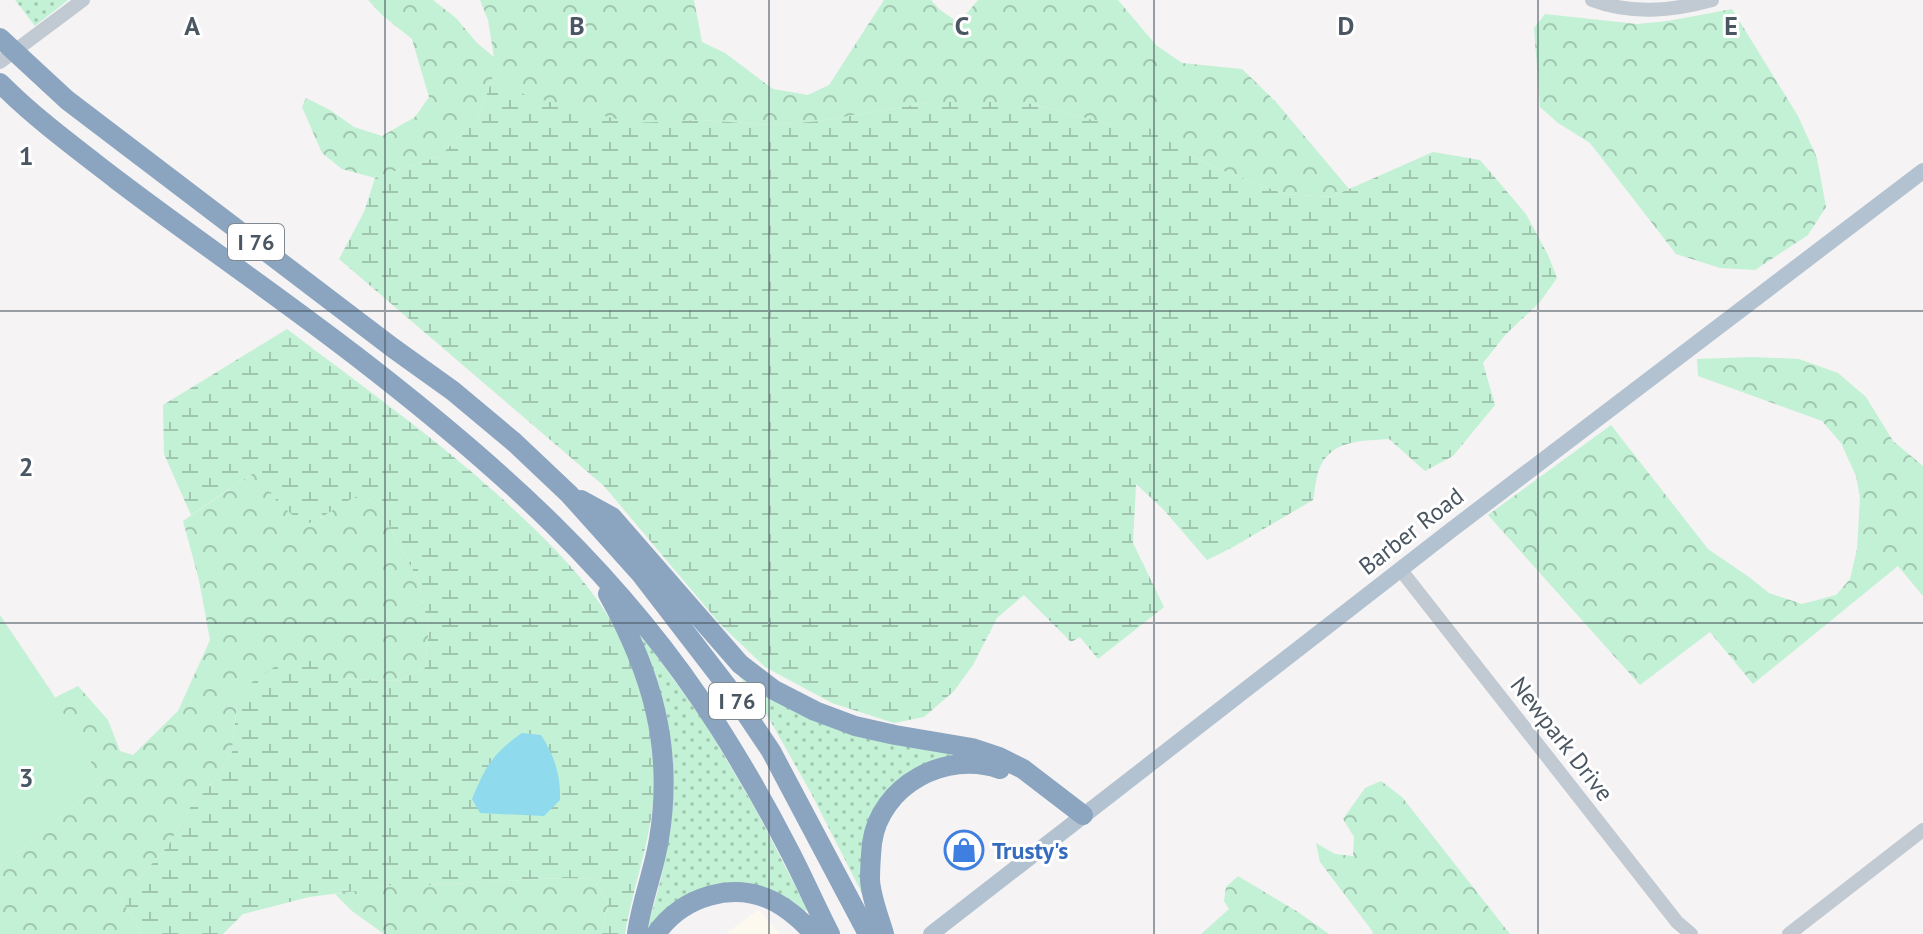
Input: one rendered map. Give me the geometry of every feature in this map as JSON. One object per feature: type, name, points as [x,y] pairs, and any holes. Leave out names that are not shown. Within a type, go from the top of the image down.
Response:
[{"type":"highway","name":"I 76","points":[[0,38],[67,100],[453,391],[569,494],[640,573],[730,690],[771,751],[878,933]]},
{"type":"highway","name":"I 76","points":[[0,83],[69,143],[448,428],[580,550],[630,606],[717,724],[755,786],[830,934]]},
{"type":"highway","points":[[569,494],[612,517],[740,664],[774,690],[815,711],[855,726],[972,748],[999,757],[1023,769],[1078,819]]},
{"type":"highway","points":[[580,550],[602,583],[637,653],[651,690],[661,736],[665,773],[662,816],[656,859],[637,934]]},
{"type":"highway","points":[[878,933],[870,881],[875,832],[885,809],[894,798],[921,776],[942,767],[960,764],[991,766],[1009,772],[1078,819]]},
{"type":"highway","points":[[656,934],[666,920],[685,905],[705,897],[734,893],[755,895],[775,902],[814,934]]},
{"type":"main road","name":"Barber Road","points":[[931,934],[1400,569],[1923,171]]},
{"type":"street","points":[[0,62],[83,0]]},
{"type":"street","points":[[1592,0],[1618,8],[1651,10],[1712,0]]},
{"type":"street","name":"Newpark Drive","points":[[1400,569],[1677,922],[1691,934]]},
{"type":"street","points":[[1789,934],[1923,830]]},
{"type":"shaded area","points":[[758,910],[780,934],[725,934]]},
{"type":"green space","points":[[15,0],[68,0],[35,26]]},
{"type":"green space","points":[[368,0],[433,0],[456,18],[477,43],[494,57],[488,20],[480,0],[694,0],[702,42],[725,53],[773,89],[808,95],[829,85],[884,0],[931,0],[956,21],[978,0],[1118,0],[1156,45],[1182,63],[1242,69],[1276,102],[1349,189],[1331,197],[1285,194],[1218,169],[1143,125],[1112,125],[1024,102],[931,102],[821,121],[771,125],[701,120],[632,124],[526,96],[493,77],[478,119],[440,156],[375,178],[342,169],[322,153],[302,107],[306,98],[354,127],[382,136],[415,117],[429,97],[412,39]]},
{"type":"green space","points":[[1732,9],[1798,116],[1817,158],[1826,207],[1808,235],[1755,270],[1720,268],[1676,254],[1590,143],[1558,123],[1540,107],[1534,28],[1545,14],[1637,24]]},
{"type":"green space","points":[[493,77],[527,96],[632,123],[701,120],[771,125],[821,121],[931,102],[1024,102],[1112,125],[1143,124],[1218,169],[1285,194],[1331,197],[1433,152],[1480,160],[1526,214],[1557,278],[1540,302],[1506,334],[1483,363],[1495,405],[1453,456],[1425,471],[1389,439],[1341,446],[1320,467],[1313,500],[1207,560],[1163,509],[1136,484],[1133,543],[1164,607],[1098,659],[1080,637],[1071,642],[1024,595],[997,618],[973,665],[954,691],[924,717],[894,723],[832,703],[765,667],[721,625],[604,486],[339,259],[364,212],[375,178],[440,156],[478,119]]},
{"type":"green space","points":[[287,329],[421,430],[498,495],[564,559],[610,620],[638,683],[649,727],[654,773],[652,814],[625,934],[601,934],[608,903],[594,879],[392,885],[309,897],[243,914],[223,934],[142,934],[121,898],[168,846],[191,806],[209,787],[232,752],[238,692],[280,663],[325,660],[340,678],[398,681],[425,668],[429,629],[418,580],[380,508],[361,494],[305,525],[271,495],[256,471],[191,515],[164,454],[163,405]]},
{"type":"green space","points":[[1697,359],[1799,359],[1838,373],[1866,397],[1893,441],[1923,466],[1923,596],[1898,566],[1753,684],[1710,632],[1640,685],[1488,515],[1611,425],[1708,549],[1769,593],[1802,604],[1836,595],[1850,579],[1857,549],[1860,498],[1856,476],[1841,443],[1822,421],[1698,376]]},
{"type":"green space","points":[[256,471],[321,518],[361,494],[380,508],[418,580],[429,629],[425,668],[398,681],[340,678],[238,692],[232,752],[209,787],[191,806],[168,846],[121,898],[142,934],[0,934],[0,867],[102,782],[54,698],[78,686],[108,720],[120,751],[133,755],[178,711],[210,640],[199,580],[183,521]]},
{"type":"green space","points":[[0,615],[51,691],[102,782],[0,867]]},
{"type":"green space","points":[[634,625],[703,720],[755,808],[807,909],[805,912],[753,886],[647,930],[661,879],[672,812],[673,761],[666,711]]},
{"type":"green space","points":[[731,664],[776,695],[984,756],[891,794],[870,909],[767,715]]},
{"type":"green space","points":[[1381,781],[1402,797],[1510,934],[1372,934],[1320,862],[1316,843],[1335,854],[1353,856],[1354,837],[1343,819],[1365,788]]},
{"type":"green space","points":[[1238,876],[1329,934],[1201,934],[1229,909],[1224,901],[1226,887]]},
{"type":"green space","points":[[594,879],[608,903],[601,934],[384,934],[352,911],[335,894],[392,885]]},
{"type":"water","points":[[522,733],[541,735],[546,743],[558,774],[560,800],[544,816],[480,813],[472,799],[481,778],[497,754]]},
{"type":"place","name":"Trusty's","points":[[964,850]]}]
